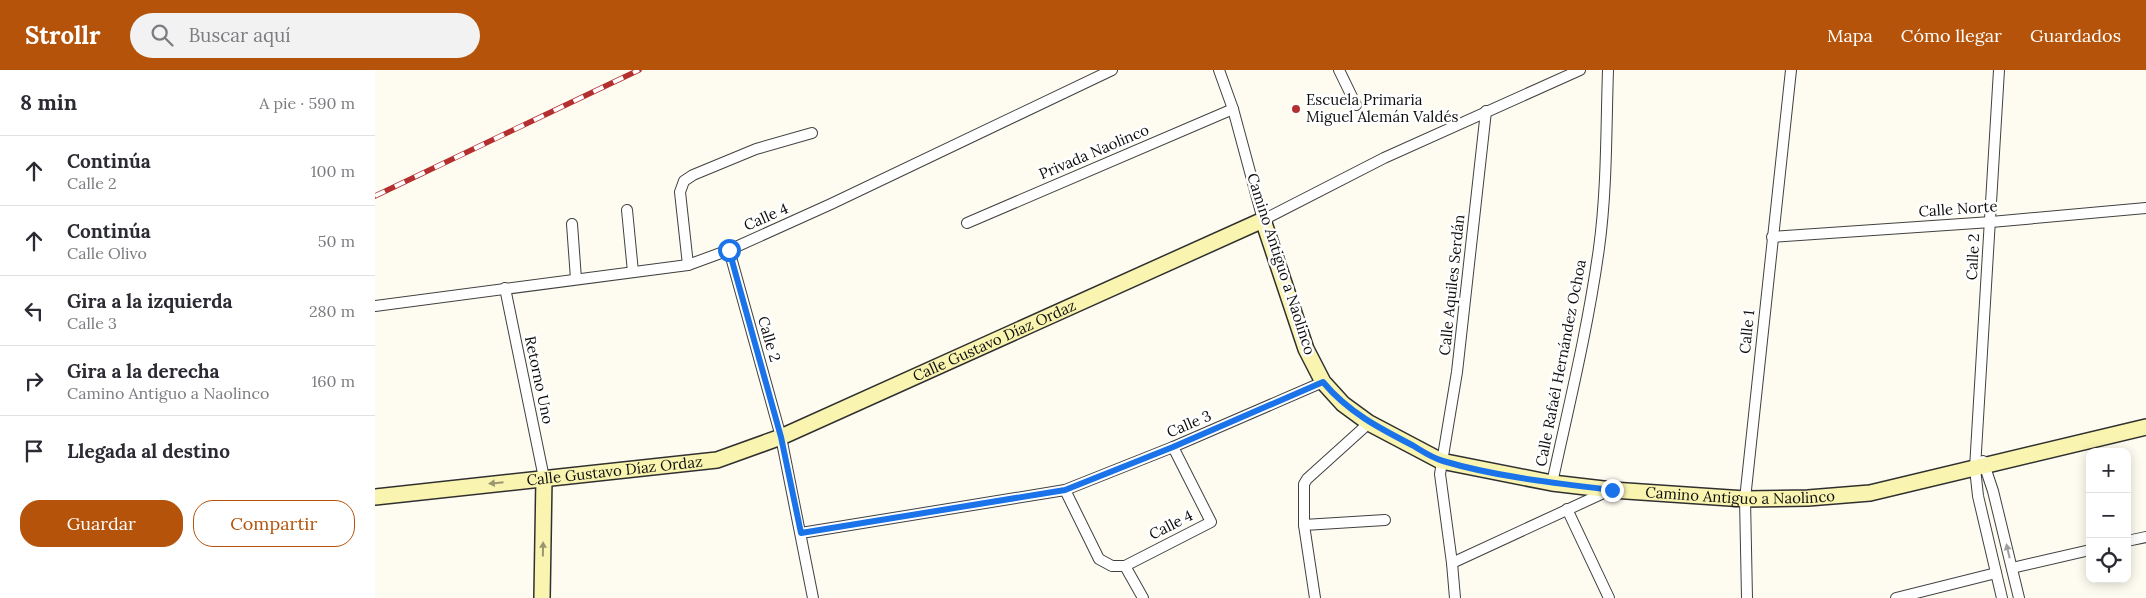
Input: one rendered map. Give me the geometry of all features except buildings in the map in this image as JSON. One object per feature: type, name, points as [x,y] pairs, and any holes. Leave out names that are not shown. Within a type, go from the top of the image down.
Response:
[{"type":"main road","name":"Camino Antiguo a Naolinco","points":[[1263,220],[1307,349],[1323,382],[1343,404],[1369,423],[1441,460],[1552,483],[1612,490],[1745,499],[1808,498],[1869,493],[2146,428]]},
{"type":"main road","name":"Calle Gustavo Díaz Ordaz","points":[[375,497],[717,460],[781,437],[1263,220]]},
{"type":"main road","points":[[542,598],[545,478]]},
{"type":"street","name":"Calle 4","points":[[375,306],[689,265],[729,250],[831,204],[1112,70]]},
{"type":"street","name":"Camino Antiguo a Naolinco","points":[[1219,70],[1233,109],[1263,220]]},
{"type":"street","points":[[1339,70],[1357,105]]},
{"type":"street","name":"Calle Gustavo Díaz Ordaz","points":[[1263,220],[1384,158],[1580,70]]},
{"type":"street","name":"Calle Rafaél Hernández Ochoa","points":[[1552,483],[1586,328],[1599,246],[1605,160],[1608,70]]},
{"type":"street","name":"Calle 1","points":[[1747,598],[1745,499],[1791,70]]},
{"type":"street","name":"Calle 2","points":[[1999,70],[1977,445],[1980,467],[1978,496],[2001,598]]},
{"type":"street","name":"Privada Naolinco","points":[[967,223],[1233,109]]},
{"type":"street","name":"Calle Aquiles Serdán","points":[[1455,598],[1452,563],[1440,486],[1441,460],[1457,372],[1486,111]]},
{"type":"street","points":[[689,265],[680,192],[684,181],[693,175],[756,149],[812,133]]},
{"type":"street","name":"Calle Norte","points":[[1772,237],[1991,222],[2146,208]]},
{"type":"street","points":[[627,210],[633,272]]},
{"type":"street","points":[[572,224],[576,279]]},
{"type":"street","name":"Calle 2","points":[[729,250],[781,437],[813,598]]},
{"type":"street","name":"Retorno Uno","points":[[505,288],[545,478]]},
{"type":"street","name":"Calle 3","points":[[801,533],[1065,490],[1173,447],[1323,382]]},
{"type":"street","points":[[1315,598],[1304,525],[1303,490],[1307,479],[1369,423]]},
{"type":"street","name":"Calle 4","points":[[1125,566],[1211,522],[1173,447]]},
{"type":"street","name":"Calle 2","points":[[1980,467],[1993,491],[2019,598]]},
{"type":"street","points":[[1065,490],[1099,559],[1112,566],[1125,566],[1143,598]]},
{"type":"street","points":[[1452,563],[1612,490]]},
{"type":"street","points":[[1567,509],[1609,598]]},
{"type":"street","points":[[1304,525],[1385,520]]},
{"type":"street","points":[[2131,541],[2146,537]]},
{"type":"street","points":[[2012,568],[2086,551]]},
{"type":"street","points":[[1896,598],[1995,572]]},
{"type":"railway","points":[[375,196],[639,70]]},
{"type":"place","name":"Escuela Primaria Miguel Alemán Valdés","points":[[1296,109]]},
{"type":"route","points":[[729,250],[781,437],[801,533],[1065,490],[1173,447],[1323,382],[1343,404],[1369,423],[1441,460],[1552,483],[1612,490]]}]
